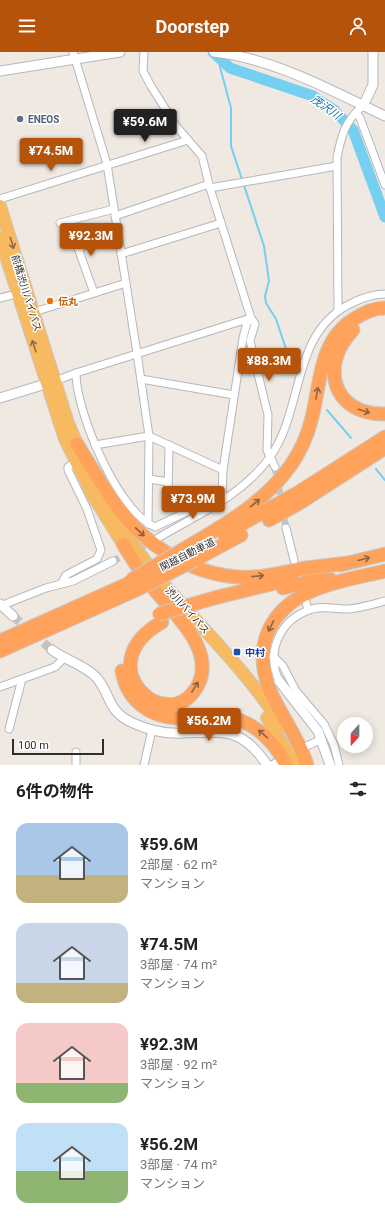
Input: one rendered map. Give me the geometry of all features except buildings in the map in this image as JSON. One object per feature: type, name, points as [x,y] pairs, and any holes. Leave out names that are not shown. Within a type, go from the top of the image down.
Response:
[{"type":"highway","name":"前橋渋川バイパス","points":[[0,206],[22,293]]},
{"type":"highway","name":"前橋渋川バイパス","points":[[0,238],[22,293],[51,382]]},
{"type":"highway","points":[[191,553],[247,509],[280,479],[296,456],[306,437],[313,415],[323,363],[333,339],[350,321],[361,314],[385,308]]},
{"type":"highway","points":[[385,316],[369,320],[352,330],[340,346],[333,366],[336,384],[348,402],[365,412],[385,414]]},
{"type":"highway","name":"渋川バイパス","points":[[51,382],[77,444],[109,509],[133,544],[162,581],[250,680],[278,718],[306,765]]},
{"type":"highway","name":"渋川バイパス","points":[[51,382],[65,439],[75,462],[92,494],[123,544],[154,585],[245,687],[272,724],[295,765]]},
{"type":"highway","name":"関越自動車道","points":[[0,651],[133,584],[276,506],[385,437]]},
{"type":"highway","points":[[77,444],[112,500],[131,523],[154,544],[188,564],[210,572],[244,577],[256,577],[348,563]]},
{"type":"highway","name":"関越自動車道","points":[[191,553],[298,504],[385,448]]},
{"type":"highway","points":[[298,504],[385,452]]},
{"type":"highway","points":[[123,544],[149,582],[189,632],[199,650],[202,668],[198,684],[186,698],[173,703],[164,704],[148,699],[139,690],[131,674],[131,660],[136,644],[160,618]]},
{"type":"highway","points":[[279,764],[266,737],[258,730],[241,721],[220,717],[171,718],[150,711],[133,698],[124,680],[122,664],[125,649],[135,631],[146,622],[178,615],[219,601],[348,563],[385,554]]},
{"type":"highway","points":[[306,765],[300,746],[276,702],[266,678],[262,657],[263,648],[275,619],[290,604],[321,587],[385,571]]},
{"type":"highway","points":[[219,601],[310,581],[350,580]]},
{"type":"highway","name":"関越自動車道","points":[[0,641],[111,592],[133,584]]},
{"type":"street","points":[[0,71],[74,55],[120,52]]},
{"type":"street","points":[[144,52],[143,70],[146,76],[176,126],[202,156],[209,186],[249,318],[255,324],[250,341],[268,415],[267,450],[275,467]]},
{"type":"street","points":[[214,52],[238,56],[290,72],[319,84],[385,116]]},
{"type":"street","points":[[338,310],[337,166],[342,132],[354,115],[363,106],[373,85],[373,52]]},
{"type":"street","points":[[74,55],[108,164],[150,436],[148,524]]},
{"type":"street","points":[[354,115],[360,118],[385,185]]},
{"type":"street","points":[[0,199],[188,140]]},
{"type":"street","points":[[60,223],[115,213],[209,186],[337,166]]},
{"type":"street","points":[[121,254],[221,223]]},
{"type":"street","points":[[94,293],[78,248],[118,235]]},
{"type":"street","points":[[29,314],[126,283]]},
{"type":"street","points":[[0,298],[22,293]]},
{"type":"street","points":[[158,538],[249,480],[271,457],[290,418],[299,380],[311,344],[325,322],[338,310],[360,298],[385,294]]},
{"type":"street","points":[[0,398],[137,353],[176,343],[249,318]]},
{"type":"street","points":[[225,496],[223,470],[242,338],[249,318]]},
{"type":"street","points":[[76,373],[76,384],[83,414],[95,445],[119,491],[141,519],[155,527],[225,496]]},
{"type":"street","points":[[141,379],[234,395]]},
{"type":"street","points":[[95,445],[150,436],[223,470]]},
{"type":"street","points":[[168,495],[169,445]]},
{"type":"street","points":[[61,584],[66,575],[97,559],[101,550],[87,509],[68,470],[68,467],[75,462]]},
{"type":"street","points":[[149,479],[168,482]]},
{"type":"street","points":[[286,528],[294,560]]},
{"type":"street","points":[[13,616],[1,605],[46,588],[73,581],[113,561]]},
{"type":"street","points":[[330,765],[318,731],[279,681],[275,673],[273,656],[277,640],[281,631],[289,622],[308,610],[326,607],[347,609],[385,601]]},
{"type":"street","points":[[306,602],[308,610]]},
{"type":"street","points":[[52,650],[63,659],[89,671],[96,677],[112,707],[122,717],[152,730],[166,733],[211,731],[231,734],[248,742],[267,765]]},
{"type":"street","points":[[273,656],[282,666],[296,690],[324,724],[334,745],[339,765]]},
{"type":"street","points":[[0,687],[55,667],[63,659]]},
{"type":"street","points":[[9,729],[22,679]]},
{"type":"street","points":[[144,765],[152,730]]},
{"type":"street","points":[[307,746],[322,739]]},
{"type":"street","points":[[76,752],[76,765]]},
{"type":"waterway","name":"茂沢川","points":[[213,52],[230,68],[313,96],[334,110],[353,130],[385,217]]},
{"type":"waterway","points":[[220,59],[220,67],[231,108],[231,146],[264,246],[269,281],[265,296],[266,303],[276,319],[291,364],[295,371]]},
{"type":"waterway","points":[[327,410],[351,438]]},
{"type":"waterway","points":[[376,469],[385,480]]},
{"type":"tunnel","points":[[275,467],[286,528]]},
{"type":"tunnel","points":[[113,561],[153,541]]},
{"type":"tunnel","points":[[13,616],[52,650]]},
{"type":"place","name":"ENEOS","points":[[20,119]]},
{"type":"place","name":"伝丸","points":[[50,301]]},
{"type":"place","name":"中村","points":[[237,652]]}]
